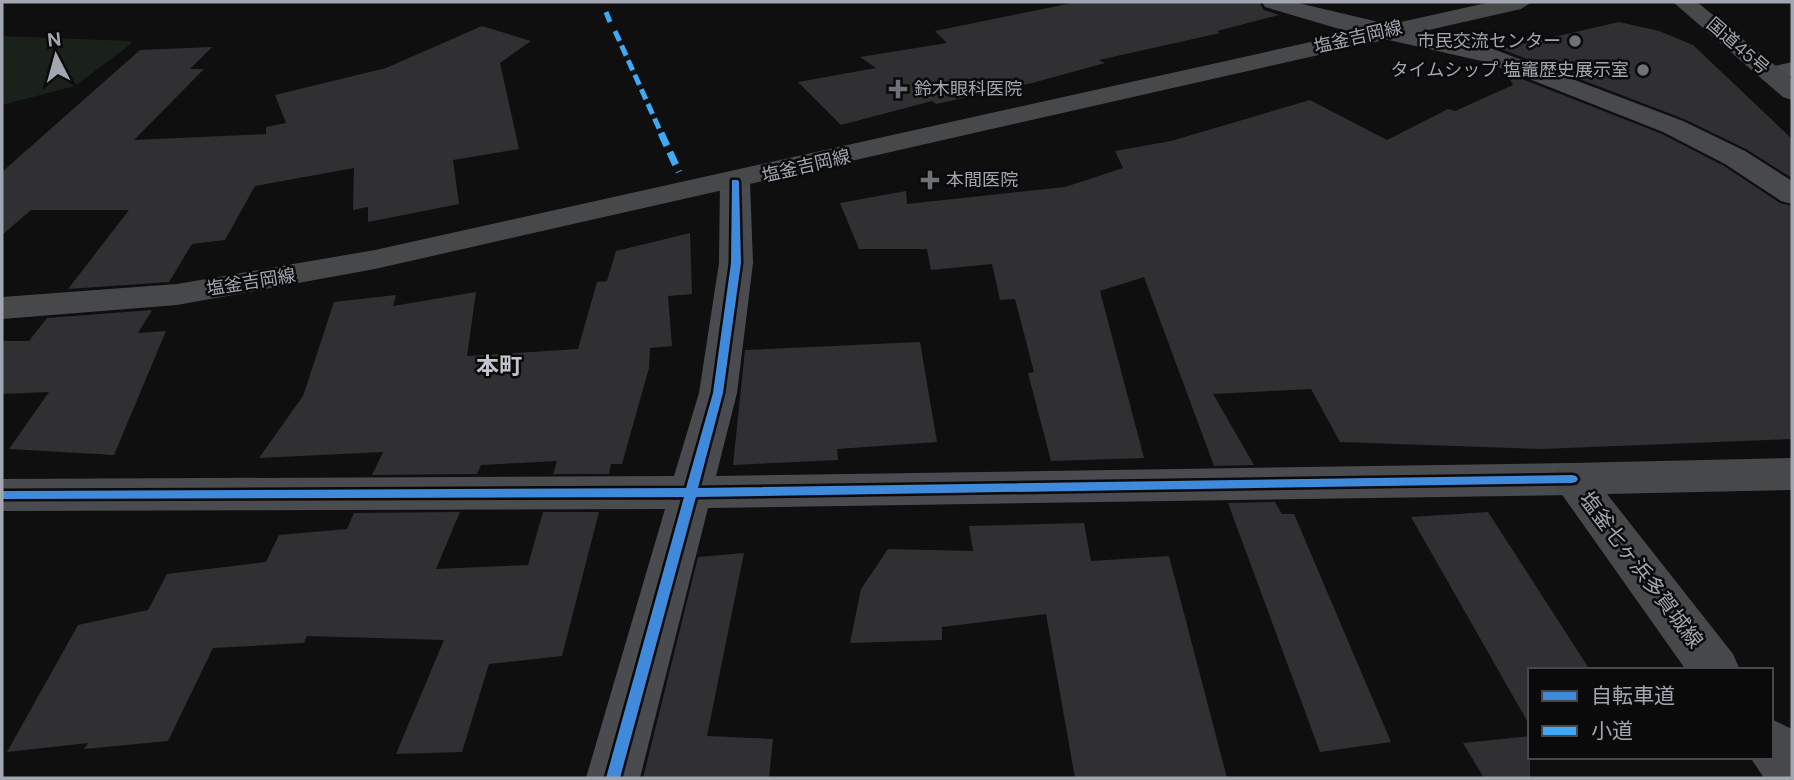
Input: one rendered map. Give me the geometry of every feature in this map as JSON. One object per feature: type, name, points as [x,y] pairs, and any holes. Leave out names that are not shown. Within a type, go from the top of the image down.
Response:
[{"type":"highway","name":"国道45号","points":[[1684,2],[1782,71],[1792,92]]},
{"type":"main road","name":"塩釜吉岡線","points":[[2,308],[85,304],[232,286],[406,253],[735,182],[1377,32],[1521,2]]},
{"type":"main road","name":"塩釜七ヶ浜多賀城線","points":[[1572,479],[1792,474]]},
{"type":"main road","name":"塩釜七ヶ浜多賀城線","points":[[1572,479],[1714,668]]},
{"type":"main road","points":[[1773,747],[1792,772]]},
{"type":"street","points":[[1273,2],[1314,17],[1377,32],[1467,48],[1580,89],[1741,160],[1792,195]]},
{"type":"street","points":[[613,778],[719,380],[736,263],[735,182]]},
{"type":"street","points":[[2,495],[691,492],[1572,479]]},
{"type":"shaded area","points":[[2,36],[130,41],[131,44],[75,86],[2,105]]},
{"type":"building","points":[[1077,2],[1259,2],[1264,10],[1279,15],[1217,31],[1220,33],[1099,60],[1105,63],[1032,83],[936,104],[932,101],[841,125],[798,82],[876,68],[860,57],[947,43],[935,31]]},
{"type":"building","points":[[1619,22],[1659,31],[1693,45],[1792,139],[1792,178],[1746,149],[1684,119],[1501,49]]},
{"type":"building","points":[[482,26],[531,41],[500,63],[519,149],[453,160],[459,204],[368,222],[368,207],[353,210],[354,168],[255,186],[225,240],[192,244],[169,282],[68,289],[129,210],[31,210],[2,235],[2,172],[140,50],[212,47],[190,69],[204,69],[134,140],[266,134],[266,127],[286,123],[275,95],[386,68]]},
{"type":"building","points":[[1507,73],[1662,134],[1724,166],[1780,203],[1792,206],[1792,439],[1542,449],[1340,442],[1311,389],[1213,394],[1254,465],[1214,466],[1144,277],[1100,291],[1144,458],[1051,461],[1028,373],[1034,372],[1015,299],[1000,300],[992,264],[931,270],[927,249],[859,249],[840,203],[906,191],[907,204],[1065,187],[1123,168],[1115,151],[1171,141],[1310,100],[1387,140],[1448,109],[1455,111],[1513,85]]},
{"type":"building","points":[[690,233],[692,294],[668,296],[672,346],[650,348],[649,368],[622,464],[611,464],[609,474],[553,474],[557,461],[481,465],[477,474],[372,475],[383,452],[259,458],[303,396],[334,302],[396,295],[393,306],[476,292],[467,356],[578,349],[597,282],[607,281],[616,251]]},
{"type":"building","points":[[152,310],[138,333],[166,331],[114,455],[9,449],[49,392],[2,394],[2,341],[29,341],[47,318]]},
{"type":"building","points":[[920,342],[937,442],[837,449],[838,460],[733,465],[745,350]]},
{"type":"building","points":[[1275,502],[1282,514],[1294,514],[1391,742],[1320,752],[1228,503]]},
{"type":"building","points":[[460,512],[436,569],[528,565],[543,512],[599,512],[562,656],[489,664],[462,752],[396,754],[444,640],[307,636],[304,643],[213,648],[168,741],[84,749],[88,743],[7,752],[78,625],[148,610],[167,574],[266,562],[279,535],[347,529],[354,513]]},
{"type":"building","points":[[1488,512],[1589,668],[1528,668],[1528,722],[1411,517]]},
{"type":"building","points":[[1084,523],[1091,561],[1169,556],[1227,778],[1075,778],[1046,614],[942,627],[942,640],[850,643],[861,589],[888,549],[973,551],[969,526]]},
{"type":"building","points":[[744,553],[707,736],[773,739],[769,778],[643,778],[698,557]]},
{"type":"building","points":[[1528,736],[1530,778],[1484,778],[1463,743]]},
{"type":"marked path","points":[[606,12],[610,22]]},
{"type":"marked path","points":[[615,31],[679,172]]},
{"type":"cycle path","points":[[613,778],[718,393],[736,263],[735,182]]},
{"type":"cycle path","points":[[2,495],[741,492],[1572,479]]},
{"type":"place","name":"市民交流センター","points":[[1575,41]]},
{"type":"place","name":"タイムシップ 塩竈歴史展示室","points":[[1643,70]]},
{"type":"place","name":"鈴木眼科医院","points":[[898,89]]},
{"type":"place","name":"本間医院","points":[[930,180]]},
{"type":"district","name":"本町","points":[[499,366]]}]
